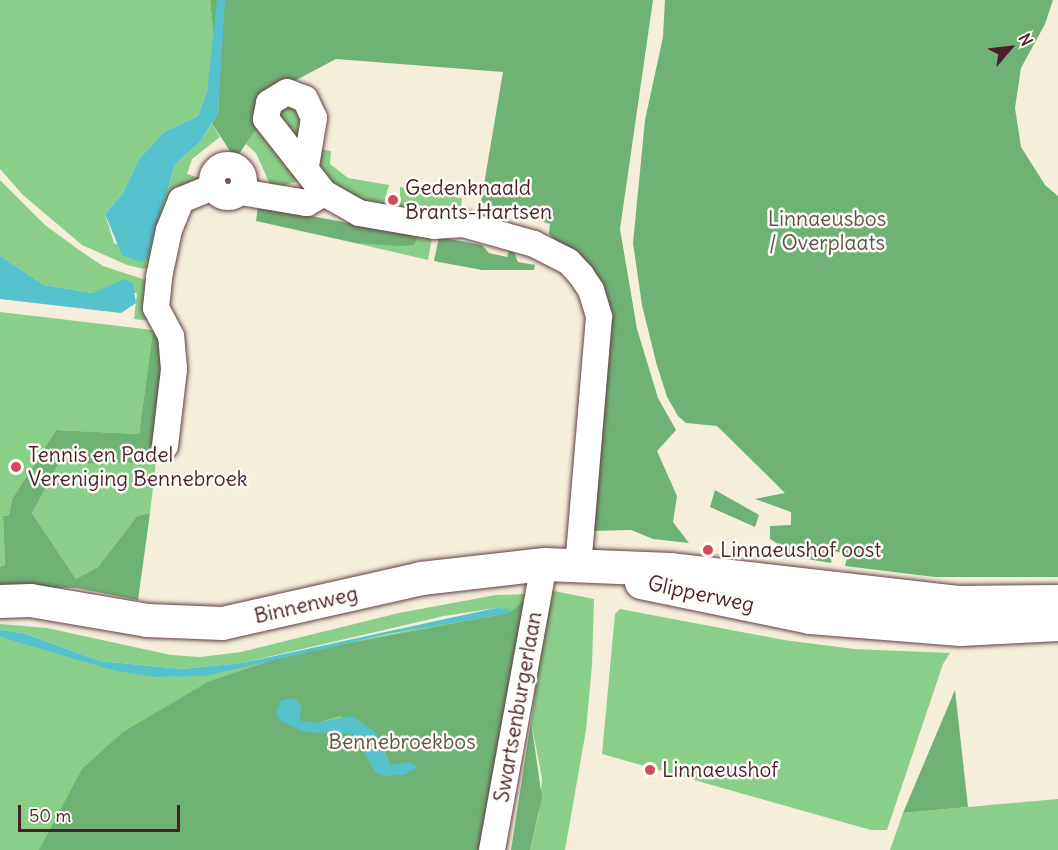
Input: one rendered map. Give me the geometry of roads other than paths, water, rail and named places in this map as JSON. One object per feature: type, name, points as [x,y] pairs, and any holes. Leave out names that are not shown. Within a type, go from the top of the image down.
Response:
[{"type":"street","points":[[165,446],[174,369],[171,336],[156,308],[159,277],[169,230],[181,200],[213,187],[214,173],[226,165],[233,165],[243,174],[241,192],[307,203],[324,193]]},
{"type":"street","points":[[306,166],[324,193],[358,213],[434,226],[463,224],[534,244],[569,262],[581,275],[591,290],[599,317],[578,566]]},
{"type":"street","name":"Binnenweg","points":[[0,601],[30,600],[147,620],[222,623],[421,578],[544,564],[612,570]]},
{"type":"street","name":"Swartsenburgerlaan","points":[[492,850],[544,564]]},
{"type":"street","name":"Glipperweg","points":[[612,570],[669,569],[957,602],[1058,601]]},
{"type":"street","name":"Glipperweg","points":[[612,570],[663,590],[810,617],[960,629],[1058,624]]},
{"type":"water","points":[[217,0],[225,0],[218,113],[200,142],[175,164],[148,258],[140,262],[122,255],[105,214],[123,193],[139,159],[164,132],[198,116],[207,91]]},
{"type":"water","points":[[0,256],[44,285],[93,293],[124,279],[133,284],[136,303],[121,313],[0,299]]},
{"type":"water","points":[[496,608],[510,609],[509,613],[388,634],[205,676],[156,677],[116,671],[0,637],[0,630],[23,633],[100,661],[182,669],[242,663]]},
{"type":"water","points":[[294,698],[301,706],[300,721],[315,723],[352,716],[376,733],[390,765],[410,762],[418,767],[404,775],[383,776],[375,772],[360,744],[349,733],[305,732],[281,721],[276,715],[281,701]]},
{"type":"place","name":"Gedenknaald Brants-Hartsen","points":[[393,200]]},
{"type":"place","name":"Tennis en Padel Vereniging Bennebroek","points":[[16,467]]},
{"type":"place","name":"Linnaeushof oost","points":[[708,550]]},
{"type":"place","name":"Linnaeushof","points":[[650,770]]},
{"type":"park label","name":"Linnaeusbos / Overplaats","points":[[827,231]]},
{"type":"park label","name":"Bennebroekbos","points":[[402,742]]}]
